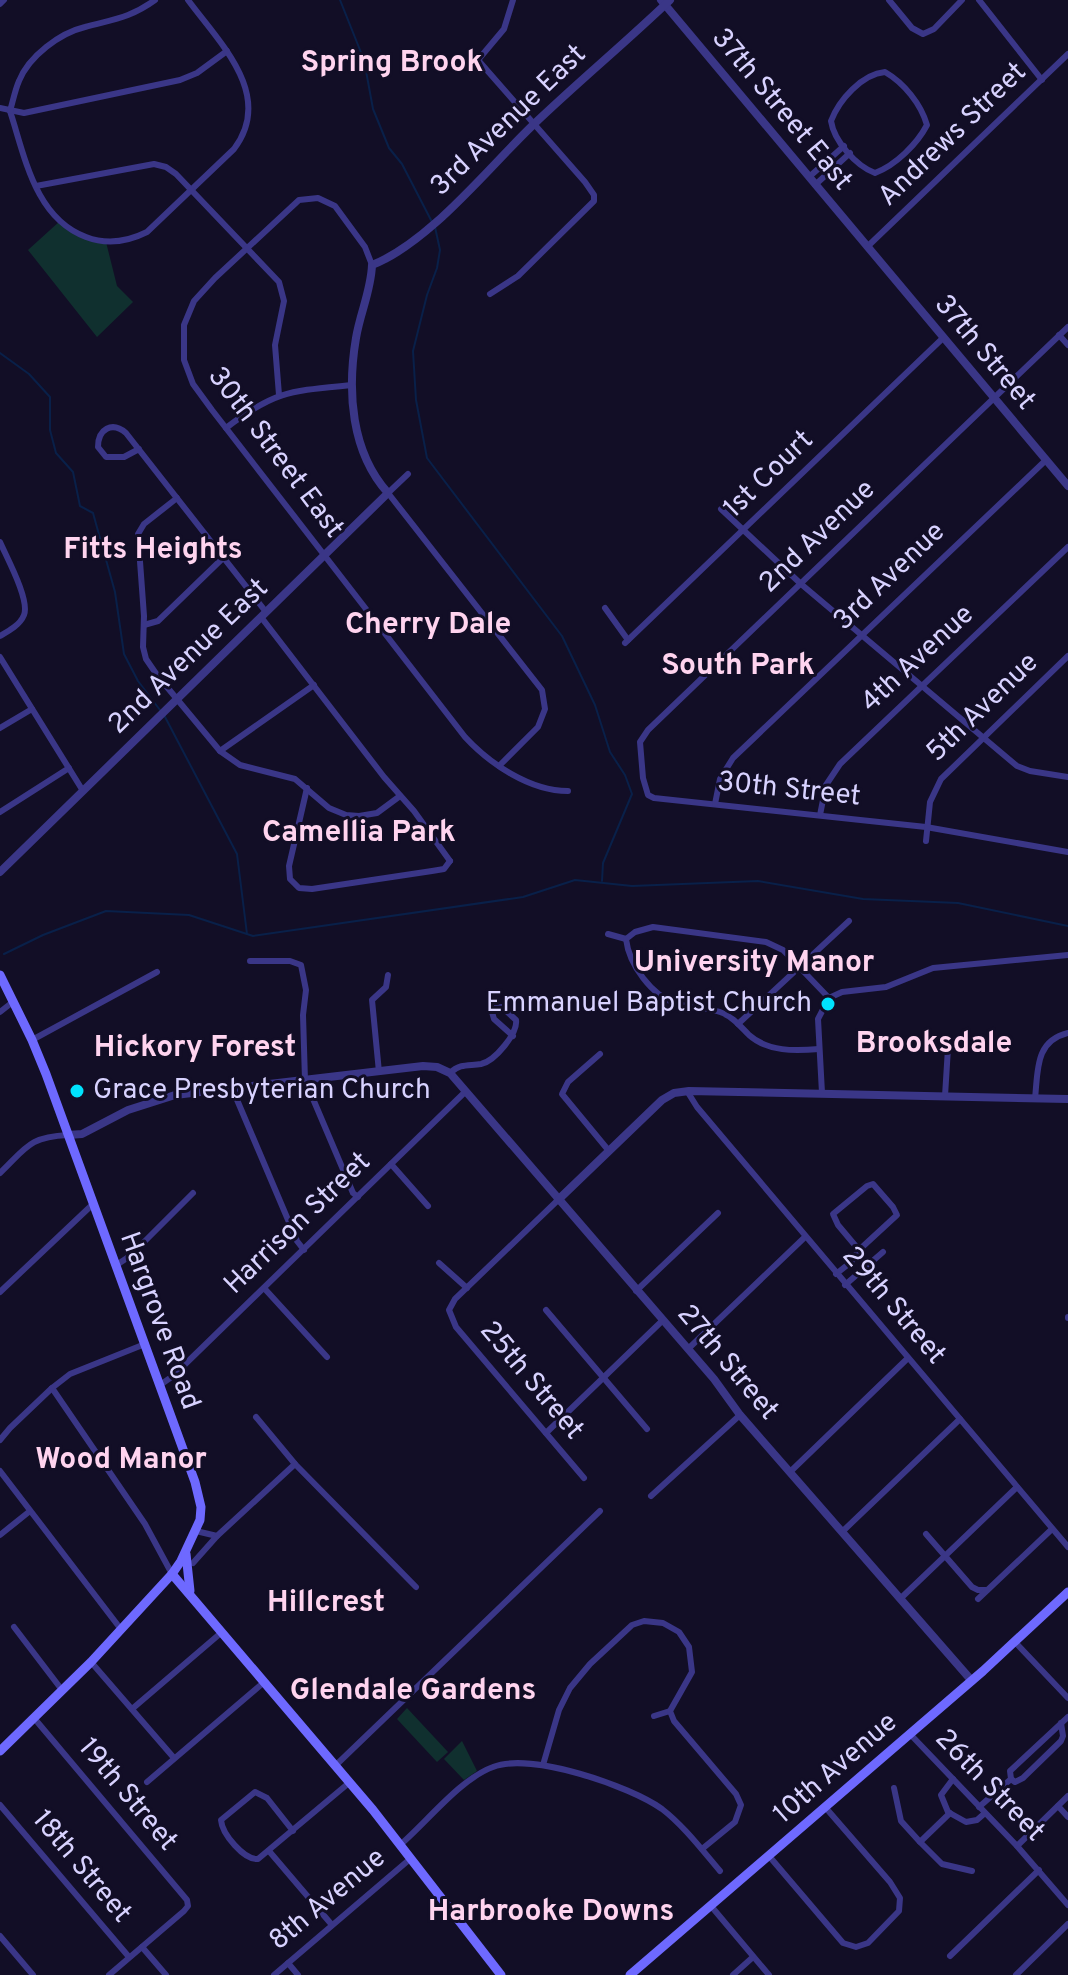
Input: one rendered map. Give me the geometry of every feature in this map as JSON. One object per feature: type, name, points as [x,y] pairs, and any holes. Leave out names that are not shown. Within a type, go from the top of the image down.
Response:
[{"type":"main road","name":"Hargrove Road","points":[[0,975],[32,1040],[68,1135],[199,1494],[201,1514],[186,1551],[158,1592],[1,1749]]},
{"type":"main road","points":[[186,1551],[190,1593]]},
{"type":"main road","points":[[172,1574],[350,1782],[501,1975]]},
{"type":"main road","points":[[158,1592],[177,1588],[190,1593]]},
{"type":"main road","name":"10th Avenue","points":[[630,1975],[972,1681],[1068,1592]]},
{"type":"street","points":[[155,0],[128,17],[72,31],[51,44],[19,80],[10,111],[36,186],[58,220],[84,236],[110,242],[135,238],[162,220],[230,153],[244,133],[248,108],[242,76],[188,0]]},
{"type":"street","points":[[490,294],[518,276],[594,201],[594,195],[585,182],[478,60],[504,29],[513,0]]},
{"type":"street","points":[[889,0],[912,28],[923,34],[934,29],[962,0]]},
{"type":"street","points":[[979,0],[1042,80]]},
{"type":"street","name":"3rd Avenue East","points":[[372,265],[401,250],[437,220],[665,2]]},
{"type":"street","name":"37th Street East","points":[[665,2],[867,247]]},
{"type":"street","points":[[0,108],[24,113],[180,80],[197,73],[227,51]]},
{"type":"street","name":"Andrews Street","points":[[867,247],[1068,54]]},
{"type":"street","points":[[885,72],[896,78],[923,114],[927,125],[921,136],[887,168],[875,173],[863,167],[850,153],[832,127],[835,110],[871,75],[885,72]]},
{"type":"street","points":[[809,177],[844,146]]},
{"type":"street","points":[[815,185],[850,153]]},
{"type":"street","points":[[36,186],[154,164],[171,170],[276,277],[283,295],[275,345],[279,395]]},
{"type":"street","points":[[248,247],[293,203],[311,197],[335,206],[365,247],[372,265],[370,288],[356,338],[352,385],[354,414],[365,457],[373,475],[442,559],[544,696],[545,709],[538,727],[499,766],[549,789],[568,791]]},
{"type":"street","name":"30th Street East","points":[[248,247],[194,301],[186,319],[182,337],[184,360],[190,378],[455,725],[474,747],[499,766]]},
{"type":"street","name":"37th Street","points":[[867,247],[1068,486]]},
{"type":"street","name":"2nd Avenue","points":[[648,795],[640,748],[644,735],[1068,327]]},
{"type":"street","points":[[1059,335],[1068,345]]},
{"type":"street","name":"1st Court","points":[[605,608],[627,642],[943,338]]},
{"type":"street","points":[[226,428],[263,402],[279,395],[300,389],[352,385]]},
{"type":"street","points":[[139,449],[118,459],[106,457],[98,447],[98,441],[107,428],[121,429],[139,449],[223,558],[314,685],[450,861],[460,865]]},
{"type":"street","name":"3rd Avenue","points":[[715,804],[720,779],[729,762],[1046,460]]},
{"type":"street","name":"2nd Avenue East","points":[[0,871],[408,474]]},
{"type":"street","points":[[177,498],[144,524],[138,534],[146,659],[220,751],[240,765],[289,776],[329,808],[353,816],[377,813],[400,796]]},
{"type":"street","points":[[721,509],[742,532],[801,584],[1017,766],[1068,777]]},
{"type":"street","points":[[0,542],[25,605],[23,618],[0,636]]},
{"type":"street","name":"4th Avenue","points":[[820,815],[824,792],[832,774],[1068,547]]},
{"type":"street","points":[[144,625],[158,621],[223,558]]},
{"type":"street","name":"5th Avenue","points":[[926,841],[932,796],[941,779],[1068,656]]},
{"type":"street","points":[[0,657],[83,791]]},
{"type":"street","points":[[220,751],[314,685]]},
{"type":"street","points":[[0,728],[32,709]]},
{"type":"street","points":[[0,812],[69,768]]},
{"type":"street","points":[[307,788],[289,866],[290,879],[299,888],[312,889],[444,869],[450,861]]},
{"type":"street","name":"30th Street","points":[[648,795],[926,827],[1068,852]]},
{"type":"street","points":[[738,1024],[849,921]]},
{"type":"street","points":[[608,934],[626,939],[646,927],[766,942],[783,950],[829,998]]},
{"type":"street","points":[[626,939],[627,948],[639,971],[660,995],[677,1003],[721,1012],[755,1040],[772,1048],[819,1049]]},
{"type":"street","points":[[822,1093],[818,1019],[829,998],[842,992],[886,987],[933,968],[1068,955]]},
{"type":"street","points":[[250,961],[290,961],[301,965],[306,990],[303,1015],[305,1080],[353,1193],[358,1197]]},
{"type":"street","points":[[32,1040],[157,972]]},
{"type":"street","points":[[379,1072],[372,1000],[386,987],[388,975]]},
{"type":"street","points":[[0,1012],[14,1001]]},
{"type":"street","points":[[0,1173],[34,1141],[93,1130],[128,1110],[157,1100],[423,1066],[450,1073],[460,1066],[487,1061],[513,1036],[517,1027],[516,1020],[502,1007],[497,1007],[492,1012],[493,1017],[513,1036]]},
{"type":"street","points":[[1035,1099],[1042,1049],[1051,1039],[1068,1033]]},
{"type":"street","points":[[945,1096],[948,1048]]},
{"type":"street","points":[[600,1054],[568,1082],[562,1094],[609,1151]]},
{"type":"street","name":"27th Street","points":[[450,1073],[688,1349],[740,1415],[972,1681]]},
{"type":"street","points":[[232,1088],[297,1241],[304,1250]]},
{"type":"street","points":[[439,1263],[467,1288],[662,1100],[687,1091],[1068,1099]]},
{"type":"street","name":"29th Street","points":[[687,1091],[845,1285],[1068,1547]]},
{"type":"street","name":"Harrison Street","points":[[160,1385],[173,1376],[465,1092]]},
{"type":"street","points":[[391,1164],[428,1206]]},
{"type":"street","points":[[836,1274],[897,1215],[873,1184],[833,1214],[834,1220],[859,1250]]},
{"type":"street","points":[[115,1266],[130,1256],[193,1193]]},
{"type":"street","points":[[0,1292],[93,1204]]},
{"type":"street","points":[[636,1291],[718,1213]]},
{"type":"street","points":[[688,1349],[805,1237]]},
{"type":"street","points":[[845,1285],[883,1252]]},
{"type":"street","points":[[264,1288],[327,1357]]},
{"type":"street","name":"25th Street","points":[[467,1288],[449,1310],[456,1327],[584,1478]]},
{"type":"street","points":[[546,1310],[647,1429]]},
{"type":"street","points":[[546,1433],[662,1321]]},
{"type":"street","points":[[0,1440],[52,1388],[80,1369],[145,1344]]},
{"type":"street","points":[[790,1472],[908,1358]]},
{"type":"street","points":[[52,1388],[145,1524],[172,1574]]},
{"type":"street","points":[[651,1496],[740,1415]]},
{"type":"street","points":[[256,1417],[295,1464],[416,1587]]},
{"type":"street","points":[[843,1531],[960,1419]]},
{"type":"street","points":[[193,1563],[217,1536],[295,1464]]},
{"type":"street","points":[[0,1471],[120,1628]]},
{"type":"street","points":[[900,1599],[1017,1487]]},
{"type":"street","points":[[0,1535],[30,1511]]},
{"type":"street","points":[[336,1765],[600,1511]]},
{"type":"street","points":[[978,1599],[1052,1529]]},
{"type":"street","points":[[196,1531],[217,1536]]},
{"type":"street","points":[[926,1534],[972,1587],[978,1590],[990,1588]]},
{"type":"street","points":[[543,1765],[559,1710],[570,1688],[622,1632],[638,1623],[657,1621],[669,1625],[683,1636],[692,1653],[690,1678],[670,1711],[654,1716]]},
{"type":"street","points":[[14,1627],[62,1690]]},
{"type":"street","points":[[132,1709],[222,1632]]},
{"type":"street","points":[[1015,1642],[1068,1698]]},
{"type":"street","points":[[91,1662],[174,1758]]},
{"type":"street","points":[[147,1782],[263,1683]]},
{"type":"street","points":[[670,1711],[674,1721],[740,1799],[741,1811],[735,1822],[702,1849]]},
{"type":"street","points":[[1011,1779],[1010,1771],[1068,1717]]},
{"type":"street","name":"19th Street","points":[[34,1718],[187,1900],[188,1906],[184,1911],[142,1947]]},
{"type":"street","points":[[1011,1779],[1015,1782],[1023,1778],[1061,1741],[1061,1723]]},
{"type":"street","name":"26th Street","points":[[910,1734],[1017,1846],[1068,1905]]},
{"type":"street","points":[[400,1845],[484,1771],[514,1762],[543,1765],[627,1789],[644,1797],[675,1820],[720,1871]]},
{"type":"street","points":[[953,1779],[941,1795],[950,1813],[966,1822],[977,1820],[985,1813]]},
{"type":"street","points":[[979,1807],[1011,1779]]},
{"type":"street","points":[[293,1831],[267,1798],[255,1792],[221,1820],[221,1827],[246,1856],[252,1860],[258,1859],[293,1831],[350,1782]]},
{"type":"street","points":[[894,1788],[901,1821],[920,1842],[942,1864],[972,1871]]},
{"type":"street","points":[[1017,1846],[1068,1796]]},
{"type":"street","name":"18th Street","points":[[0,1805],[129,1957]]},
{"type":"street","points":[[1058,1806],[1068,1817]]},
{"type":"street","points":[[769,1856],[839,1938],[849,1946],[862,1947],[868,1943],[899,1911],[900,1898],[890,1882],[825,1807]]},
{"type":"street","points":[[920,1842],[950,1813]]},
{"type":"street","points":[[269,1851],[332,1925]]},
{"type":"street","name":"8th Avenue","points":[[274,1975],[410,1859]]},
{"type":"street","points":[[950,1956],[1039,1870]]},
{"type":"street","points":[[711,1906],[769,1975]]},
{"type":"street","points":[[1016,1975],[1068,1924]]},
{"type":"street","points":[[0,1936],[33,1975]]},
{"type":"street","points":[[109,1975],[142,1947]]},
{"type":"street","name":"18th Street","points":[[142,1947],[166,1975]]},
{"type":"street","points":[[733,1975],[753,1957]]},
{"type":"street","points":[[288,1963],[298,1975]]},
{"type":"green space","points":[[60,221],[68,228],[106,242],[117,286],[133,302],[97,337],[28,250]]},
{"type":"green space","points":[[407,1708],[448,1752],[437,1762],[397,1719]]},
{"type":"green space","points":[[462,1741],[477,1771],[464,1780],[444,1759]]},
{"type":"waterway","points":[[340,0],[364,60],[373,109],[389,148],[402,164],[432,222]]},
{"type":"waterway","points":[[435,227],[440,250],[437,268],[413,351],[416,400],[427,458],[562,636],[595,705],[610,752],[625,775],[632,794],[603,863],[602,881]]},
{"type":"waterway","points":[[0,353],[29,374],[50,397],[50,430],[56,453],[73,472],[80,506],[93,513],[115,592],[124,654],[138,681],[160,710]]},
{"type":"waterway","points":[[164,715],[237,854],[247,934]]},
{"type":"waterway","points":[[4,954],[106,911],[189,915],[253,936],[523,897],[575,880],[632,886],[758,881],[863,899],[958,903],[1068,926]]},
{"type":"place","name":"Emmanuel Baptist Church","points":[[828,1004]]},
{"type":"place","name":"Grace Presbyterian Church","points":[[77,1091]]},
{"type":"district","name":"Spring Brook","points":[[392,63]]},
{"type":"district","name":"Fitts Heights","points":[[153,550]]},
{"type":"district","name":"Cherry Dale","points":[[428,625]]},
{"type":"district","name":"South Park","points":[[738,666]]},
{"type":"district","name":"Camellia Park","points":[[359,833]]},
{"type":"district","name":"University Manor","points":[[754,963]]},
{"type":"district","name":"Brooksdale","points":[[934,1044]]},
{"type":"district","name":"Hickory Forest","points":[[195,1048]]},
{"type":"district","name":"Wood Manor","points":[[121,1460]]},
{"type":"district","name":"Hillcrest","points":[[326,1603]]},
{"type":"district","name":"Glendale Gardens","points":[[413,1691]]},
{"type":"district","name":"Harbrooke Downs","points":[[551,1912]]}]
